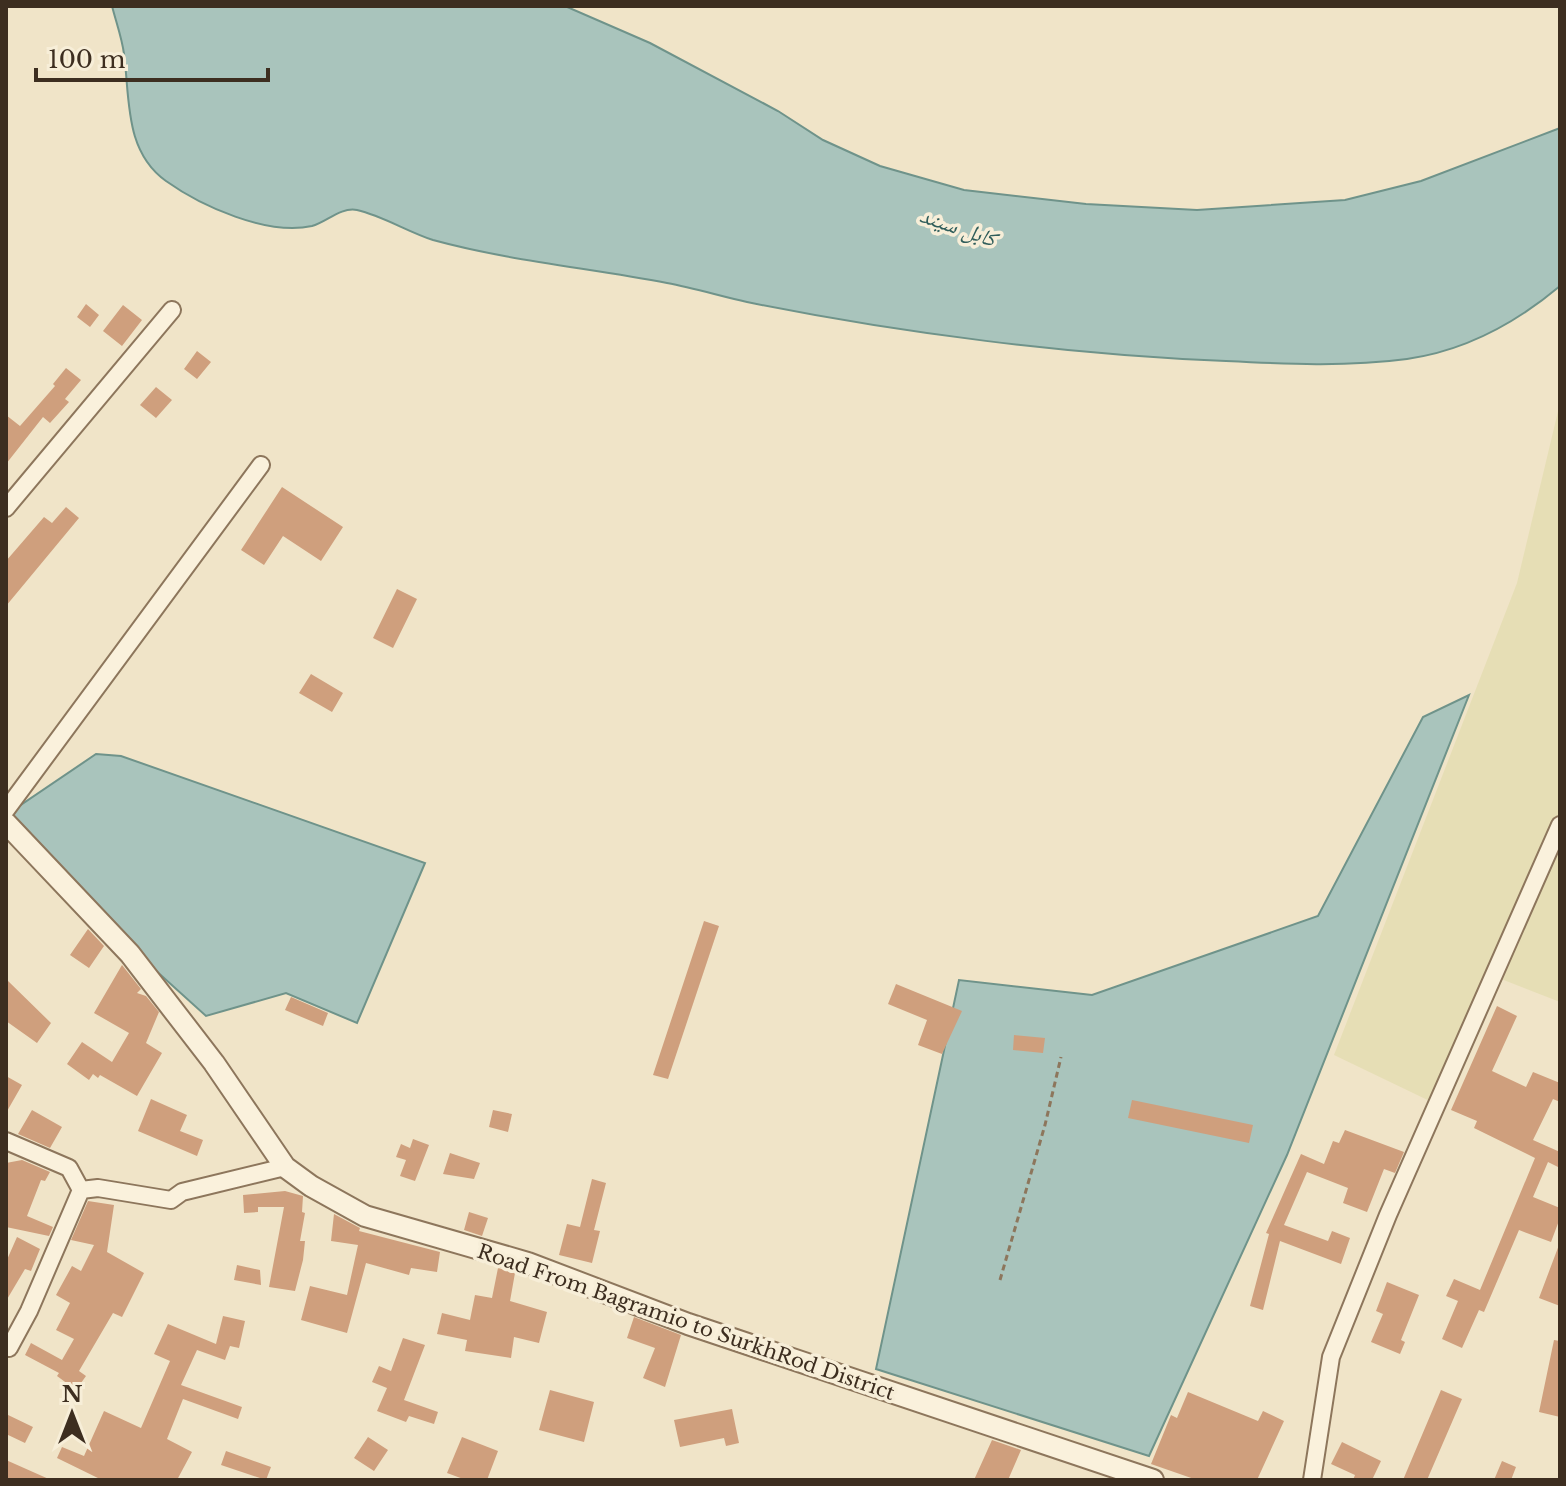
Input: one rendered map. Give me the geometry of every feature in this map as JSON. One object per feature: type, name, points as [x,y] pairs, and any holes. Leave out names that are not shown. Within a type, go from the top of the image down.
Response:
[{"type":"street","points":[[6,508],[172,310]]},
{"type":"street","points":[[6,810],[261,465]]},
{"type":"street","name":"Road From Bagramio to SurkhRod District","points":[[6,823],[157,987],[285,1167],[365,1216],[528,1263],[688,1324],[1153,1480]]},
{"type":"street","points":[[1312,1480],[1331,1357],[1388,1215],[1560,825]]},
{"type":"street","points":[[6,1141],[69,1168],[81,1190]]},
{"type":"street","points":[[81,1190],[98,1188],[171,1200],[182,1192],[285,1167]]},
{"type":"street","points":[[9,1348],[29,1311],[81,1190]]},
{"type":"path","points":[[1000,1280],[1045,1125],[1061,1057]]},
{"type":"shaded area","points":[[1560,403],[1560,1002],[1491,975],[1438,1105],[1334,1055],[1517,583]]},
{"type":"water","name":"کابل سيند","points":[[112,6],[565,6],[650,43],[778,111],[823,140],[880,166],[964,190],[1086,204],[1197,210],[1345,200],[1421,181],[1560,128],[1560,286],[1526,312],[1488,333],[1428,355],[1362,363],[1249,362],[1047,348],[864,323],[747,302],[667,283],[462,247],[433,240],[357,210],[345,211],[312,226],[275,227],[216,209],[180,191],[152,169],[136,139],[132,123],[123,48]]},
{"type":"water","points":[[1469,695],[1287,1155],[1149,1456],[876,1369],[959,980],[1092,995],[1318,916],[1423,717]]},
{"type":"water","points":[[96,754],[121,756],[425,863],[357,1023],[286,993],[206,1016],[143,959],[9,813]]},
{"type":"building","points":[[86,304],[99,315],[90,327],[77,317]]},
{"type":"building","points":[[123,305],[142,320],[122,346],[103,331]]},
{"type":"building","points":[[197,351],[211,362],[197,379],[184,369]]},
{"type":"building","points":[[66,368],[81,380],[65,399],[69,402],[50,423],[43,417],[6,464],[6,415],[20,426],[55,386],[53,384]]},
{"type":"building","points":[[156,387],[172,400],[156,418],[140,405]]},
{"type":"building","points":[[282,487],[343,527],[321,561],[283,536],[264,565],[241,550]]},
{"type":"building","points":[[66,507],[79,518],[6,606],[6,561],[44,517],[52,523]]},
{"type":"building","points":[[397,589],[417,599],[393,648],[373,638]]},
{"type":"building","points":[[311,674],[343,693],[332,712],[299,693]]},
{"type":"building","points":[[704,921],[719,926],[668,1079],[653,1075]]},
{"type":"building","points":[[88,929],[104,946],[89,968],[70,955]]},
{"type":"building","points":[[122,965],[141,989],[137,993],[146,996],[159,1012],[146,1043],[162,1053],[137,1096],[100,1075],[98,1078],[93,1074],[89,1080],[67,1064],[82,1042],[112,1062],[129,1033],[94,1013]]},
{"type":"building","points":[[6,979],[51,1023],[37,1043],[6,1021]]},
{"type":"building","points":[[896,984],[962,1011],[942,1054],[918,1045],[927,1020],[888,1004]]},
{"type":"building","points":[[291,997],[328,1013],[323,1026],[285,1010]]},
{"type":"building","points":[[1497,1006],[1517,1016],[1492,1071],[1526,1087],[1533,1072],[1560,1083],[1560,1102],[1553,1099],[1533,1140],[1560,1152],[1560,1168],[1548,1162],[1533,1197],[1560,1208],[1560,1218],[1551,1242],[1519,1230],[1484,1312],[1479,1310],[1462,1348],[1442,1339],[1458,1301],[1446,1296],[1454,1279],[1480,1290],[1535,1158],[1474,1128],[1477,1121],[1451,1110]]},
{"type":"building","points":[[1014,1035],[1045,1038],[1043,1053],[1013,1050]]},
{"type":"building","points":[[6,1076],[22,1085],[6,1113]]},
{"type":"building","points":[[151,1099],[187,1115],[180,1131],[203,1140],[197,1156],[138,1131]]},
{"type":"building","points":[[1132,1100],[1253,1125],[1249,1143],[1128,1118]]},
{"type":"building","points":[[32,1110],[62,1127],[50,1148],[18,1134]]},
{"type":"building","points":[[493,1110],[512,1114],[508,1132],[489,1127]]},
{"type":"building","points":[[1345,1130],[1404,1152],[1395,1173],[1384,1169],[1367,1212],[1343,1203],[1348,1188],[1307,1172],[1284,1225],[1328,1241],[1332,1231],[1350,1238],[1341,1264],[1280,1241],[1263,1310],[1250,1306],[1269,1234],[1266,1233],[1301,1154],[1324,1164],[1333,1141],[1339,1143]]},
{"type":"building","points":[[413,1139],[429,1145],[415,1181],[400,1176],[406,1160],[396,1157],[401,1144],[410,1148]]},
{"type":"building","points":[[450,1153],[480,1163],[474,1179],[443,1174]]},
{"type":"building","points":[[22,1160],[50,1172],[45,1181],[41,1180],[27,1216],[53,1227],[49,1236],[6,1227],[6,1163]]},
{"type":"building","points":[[592,1179],[606,1183],[594,1230],[600,1231],[592,1263],[559,1255],[567,1224],[580,1227]]},
{"type":"building","points":[[285,1191],[303,1196],[302,1212],[305,1213],[300,1241],[305,1241],[303,1260],[295,1291],[269,1287],[284,1207],[258,1207],[258,1212],[244,1213],[243,1195]]},
{"type":"building","points":[[88,1201],[114,1205],[107,1252],[144,1273],[122,1317],[113,1313],[79,1371],[86,1376],[76,1390],[57,1376],[59,1373],[25,1355],[31,1343],[62,1360],[74,1339],[56,1330],[70,1303],[56,1295],[72,1266],[81,1271],[94,1245],[71,1240]]},
{"type":"building","points":[[469,1212],[488,1218],[482,1236],[464,1230]]},
{"type":"building","points":[[334,1214],[360,1228],[359,1231],[440,1252],[437,1272],[411,1268],[409,1275],[366,1263],[347,1333],[301,1320],[310,1286],[347,1295],[358,1245],[331,1241]]},
{"type":"building","points":[[17,1237],[40,1249],[31,1271],[25,1269],[6,1301],[6,1262]]},
{"type":"building","points":[[1560,1245],[1560,1306],[1539,1298]]},
{"type":"building","points":[[237,1265],[260,1270],[261,1285],[234,1280]]},
{"type":"building","points":[[498,1268],[515,1273],[510,1301],[547,1312],[539,1343],[514,1337],[511,1358],[465,1351],[467,1340],[437,1334],[442,1313],[470,1320],[475,1295],[492,1298]]},
{"type":"building","points":[[1387,1282],[1419,1295],[1401,1340],[1405,1342],[1400,1354],[1371,1342],[1383,1314],[1376,1311]]},
{"type":"building","points":[[223,1316],[245,1321],[239,1348],[230,1346],[225,1360],[197,1350],[181,1385],[242,1407],[238,1419],[183,1399],[167,1439],[192,1452],[177,1480],[102,1480],[57,1458],[62,1447],[84,1456],[104,1411],[141,1428],[170,1361],[154,1354],[168,1324],[216,1344]]},
{"type":"building","points":[[634,1317],[681,1335],[665,1387],[643,1378],[655,1348],[627,1338]]},
{"type":"building","points":[[403,1338],[425,1345],[404,1400],[438,1412],[434,1424],[409,1416],[406,1422],[377,1411],[387,1388],[372,1382],[379,1366],[391,1371]]},
{"type":"building","points":[[1554,1340],[1560,1341],[1560,1417],[1539,1412]]},
{"type":"building","points":[[550,1390],[594,1402],[584,1442],[539,1430]]},
{"type":"building","points":[[1441,1390],[1462,1399],[1427,1480],[1403,1480]]},
{"type":"building","points":[[1188,1392],[1258,1421],[1263,1411],[1284,1421],[1257,1480],[1197,1480],[1151,1464],[1171,1415],[1177,1418]]},
{"type":"building","points":[[732,1409],[739,1443],[726,1446],[724,1438],[680,1447],[674,1420]]},
{"type":"building","points":[[6,1414],[33,1427],[25,1443],[6,1434]]},
{"type":"building","points":[[368,1437],[388,1450],[374,1471],[354,1458]]},
{"type":"building","points":[[462,1437],[498,1451],[487,1480],[466,1480],[447,1473]]},
{"type":"building","points":[[992,1440],[1021,1450],[1008,1480],[974,1480]]},
{"type":"building","points":[[1342,1442],[1381,1461],[1372,1480],[1353,1480],[1355,1475],[1331,1464]]},
{"type":"building","points":[[226,1451],[271,1467],[266,1480],[221,1465]]},
{"type":"building","points":[[6,1460],[51,1480],[6,1480]]},
{"type":"building","points":[[1502,1461],[1516,1467],[1511,1480],[1494,1480]]}]
